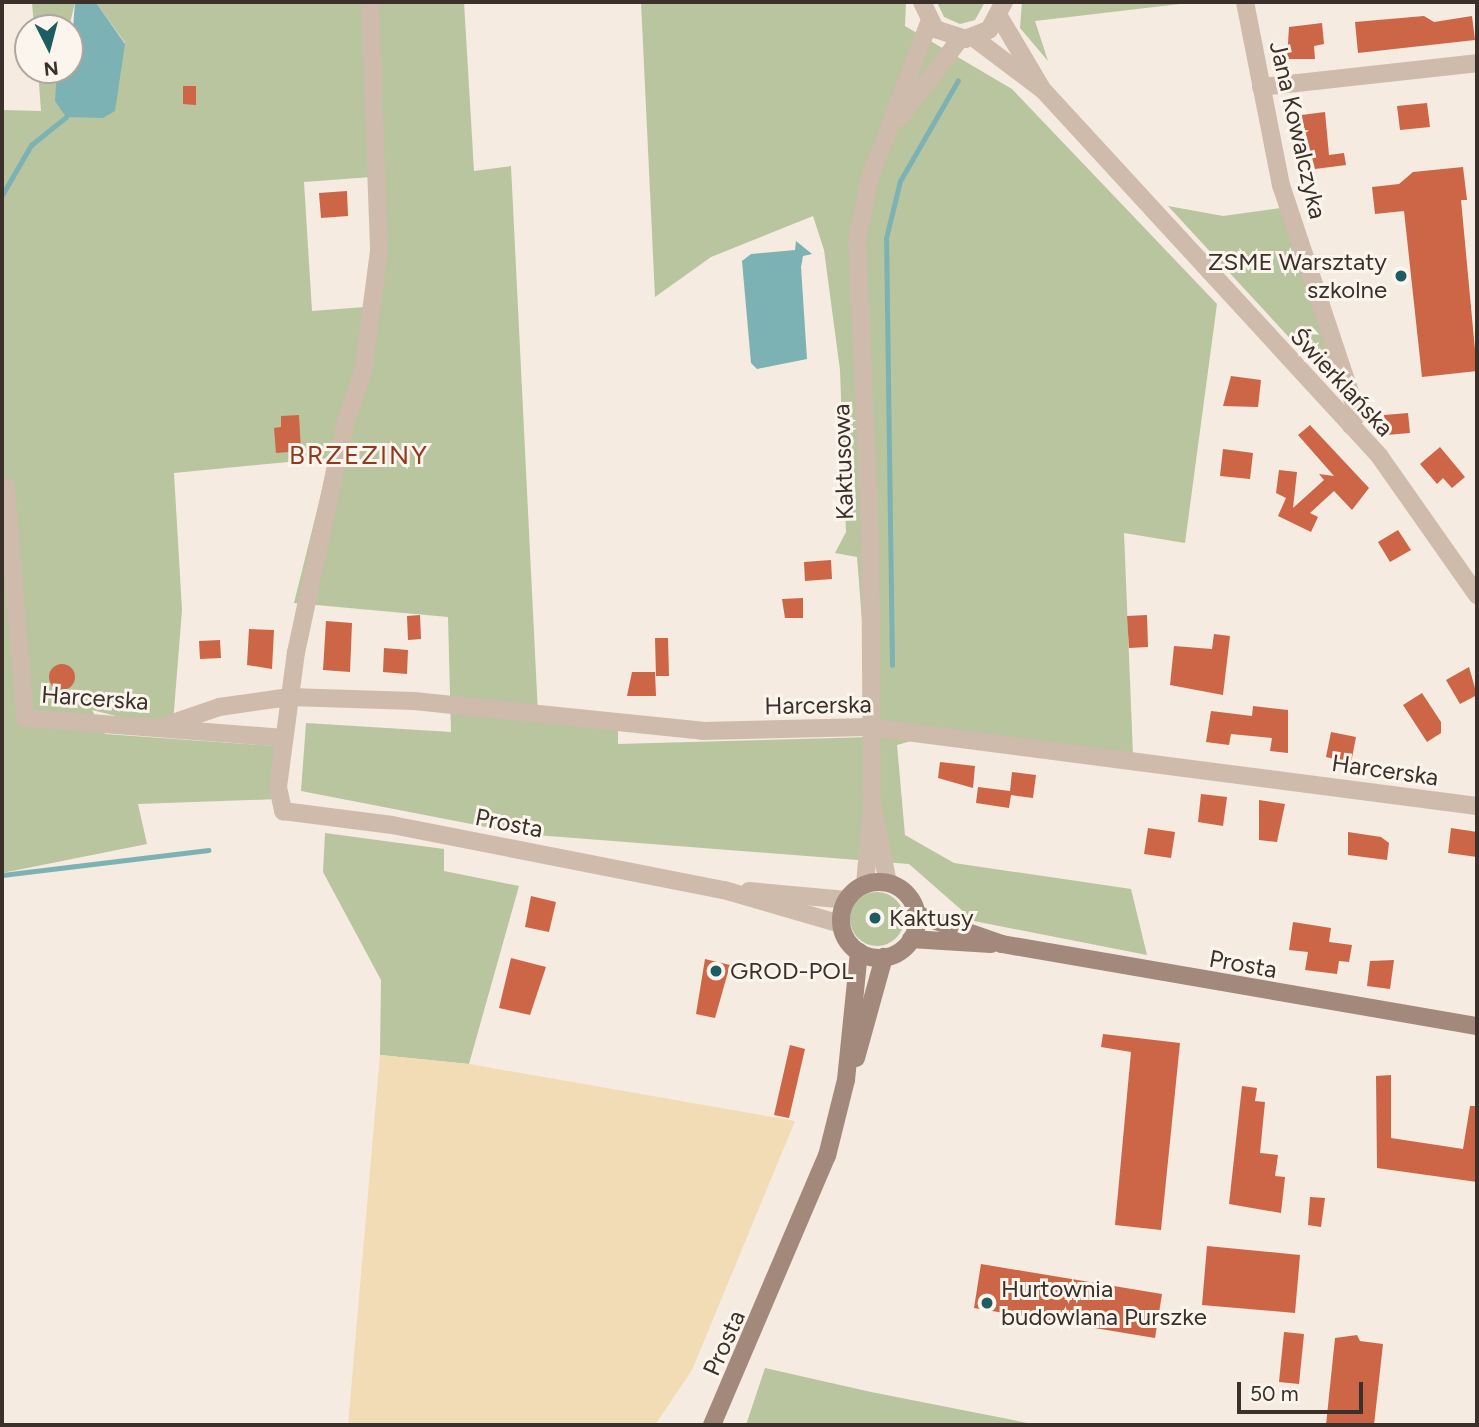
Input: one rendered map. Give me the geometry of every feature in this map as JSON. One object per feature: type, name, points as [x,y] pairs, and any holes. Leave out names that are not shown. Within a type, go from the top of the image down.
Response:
[{"type":"main road","points":[[888,883],[909,897],[916,914],[911,940],[884,957],[859,952],[841,924],[846,900],[865,885],[888,883]]},
{"type":"main road","name":"Prosta","points":[[916,914],[960,935],[1477,1026]]},
{"type":"main road","name":"Prosta","points":[[911,940],[960,935]]},
{"type":"main road","name":"Prosta","points":[[855,1047],[859,952]]},
{"type":"main road","name":"Prosta","points":[[712,1425],[811,1200],[884,957]]},
{"type":"street","points":[[284,738],[289,697],[368,342],[379,218],[370,2]]},
{"type":"street","points":[[922,2],[929,23]]},
{"type":"street","name":"Jana Kowalczyka","points":[[1245,2],[1289,212],[1357,414],[1351,425]]},
{"type":"street","name":"Świerklańska","points":[[1002,10],[1043,90]]},
{"type":"street","name":"Kaktusowa","points":[[893,126],[967,39],[1002,10]]},
{"type":"street","name":"Świerklańska","points":[[929,23],[967,39],[1043,90],[1351,425],[1417,505],[1477,595]]},
{"type":"street","name":"Kaktusowa","points":[[865,885],[872,804],[868,727],[869,474],[857,256],[865,195],[893,126],[929,23]]},
{"type":"street","points":[[1261,87],[1477,63]]},
{"type":"street","name":"Harcerska","points":[[6,487],[25,718],[284,738]]},
{"type":"street","name":"Harcerska","points":[[161,727],[219,707],[289,697],[414,701],[702,731],[868,727],[1477,806]]},
{"type":"street","name":"Prosta","points":[[284,738],[283,811],[393,825],[724,890],[841,924]]},
{"type":"street","name":"Kaktusowa","points":[[872,804],[888,883]]},
{"type":"street","name":"Prosta","points":[[724,890],[846,900]]},
{"type":"green space","points":[[32,2],[75,2],[72,14],[33,14]]},
{"type":"green space","points":[[88,2],[464,2],[474,171],[511,166],[538,714],[618,724],[618,744],[871,737],[857,557],[835,553],[846,532],[840,370],[824,250],[813,216],[711,257],[655,297],[641,2],[906,2],[905,26],[1012,89],[1217,304],[1185,543],[1124,533],[1133,755],[943,732],[897,745],[905,835],[954,863],[1131,889],[1147,955],[974,921],[909,864],[523,834],[301,791],[306,723],[451,732],[448,617],[294,603],[330,458],[174,473],[182,610],[173,723],[161,727],[92,710],[105,734],[275,746],[279,799],[138,804],[147,844],[2,873],[2,110],[41,111],[39,84],[84,84],[84,66],[125,43],[97,4]],"holes":[[[371,177],[373,254],[365,307],[312,311],[304,182]]]},
{"type":"green space","points":[[937,2],[985,2],[975,20],[960,24],[944,17]]},
{"type":"green space","points":[[1022,2],[1197,2],[1035,21],[1048,61],[1020,28]]},
{"type":"green space","points":[[1168,206],[1223,216],[1281,208],[1338,382],[1333,385]]},
{"type":"green space","points":[[325,833],[444,849],[444,871],[519,886],[469,1064],[380,1055],[381,980],[323,872]]},
{"type":"green space","points":[[877,892],[896,900],[904,919],[896,938],[877,946],[858,938],[850,919],[858,900]]},
{"type":"green space","points":[[765,1368],[871,1392],[1038,1425],[746,1425]]},
{"type":"sand","points":[[380,1055],[469,1064],[795,1121],[692,1370],[655,1425],[348,1425]]},
{"type":"water","points":[[75,2],[97,4],[125,44],[115,111],[103,118],[66,117],[55,101],[56,84],[84,84],[84,14],[74,14]]},
{"type":"water","points":[[796,241],[812,254],[803,256],[801,267],[807,359],[757,369],[751,363],[742,261],[751,254],[795,250]]},
{"type":"building","points":[[1424,16],[1434,22],[1472,16],[1475,40],[1358,53],[1355,22]]},
{"type":"building","points":[[1322,23],[1324,44],[1314,46],[1315,59],[1287,59],[1289,27]]},
{"type":"building","points":[[183,86],[196,86],[196,105],[183,104]]},
{"type":"building","points":[[1427,103],[1430,127],[1400,130],[1397,106]]},
{"type":"building","points":[[1325,112],[1329,155],[1344,153],[1346,165],[1315,169],[1301,115]]},
{"type":"building","points":[[1463,167],[1467,200],[1461,200],[1477,371],[1422,377],[1404,211],[1375,214],[1372,187],[1399,184],[1413,172]]},
{"type":"building","points":[[347,191],[348,216],[321,218],[319,193]]},
{"type":"building","points":[[1231,376],[1261,380],[1258,407],[1223,406]]},
{"type":"building","points":[[1408,413],[1410,433],[1386,435],[1384,415]]},
{"type":"building","points":[[299,415],[301,451],[276,453],[274,428],[281,427],[281,416]]},
{"type":"building","points":[[1310,425],[1369,488],[1352,510],[1334,491],[1310,513],[1318,517],[1311,532],[1278,516],[1286,498],[1276,493],[1279,470],[1297,472],[1293,508],[1324,480],[1319,474],[1334,476],[1298,435]]},
{"type":"building","points":[[1440,447],[1465,477],[1452,488],[1443,478],[1437,484],[1420,464]]},
{"type":"building","points":[[1223,449],[1253,453],[1250,479],[1220,476]]},
{"type":"building","points":[[1398,530],[1411,550],[1390,562],[1378,542]]},
{"type":"building","points":[[831,560],[832,579],[805,581],[804,562]]},
{"type":"building","points":[[803,598],[803,618],[785,618],[782,599]]},
{"type":"building","points":[[420,615],[421,639],[408,640],[407,616]]},
{"type":"building","points":[[1147,615],[1148,647],[1129,648],[1127,616]]},
{"type":"building","points":[[326,621],[352,623],[350,672],[323,670]]},
{"type":"building","points":[[249,629],[274,630],[272,669],[247,665]]},
{"type":"building","points":[[1214,634],[1230,636],[1223,695],[1170,685],[1174,646],[1212,649]]},
{"type":"building","points":[[655,638],[668,638],[669,676],[656,676]]},
{"type":"building","points":[[220,640],[221,658],[200,659],[199,641]]},
{"type":"building","points":[[384,648],[408,650],[407,674],[383,672]]},
{"type":"building","points":[[62,664],[71,668],[75,677],[71,686],[62,690],[53,686],[49,677],[53,668]]},
{"type":"building","points":[[1469,667],[1477,695],[1460,704],[1446,680]]},
{"type":"building","points":[[632,672],[655,672],[656,696],[627,696]]},
{"type":"building","points":[[1422,693],[1441,722],[1441,733],[1427,742],[1403,705]]},
{"type":"building","points":[[1253,706],[1288,710],[1288,753],[1270,751],[1272,738],[1231,734],[1229,745],[1206,742],[1211,711],[1252,716]]},
{"type":"building","points":[[1331,732],[1356,737],[1351,763],[1326,757]]},
{"type":"building","points":[[940,762],[975,766],[973,788],[938,778]]},
{"type":"building","points":[[1012,772],[1036,775],[1033,798],[1011,795],[1009,808],[976,803],[978,787],[1010,791]]},
{"type":"building","points":[[1201,794],[1227,797],[1223,826],[1198,822]]},
{"type":"building","points":[[1259,800],[1285,804],[1277,842],[1259,840]]},
{"type":"building","points":[[1148,828],[1175,832],[1171,858],[1144,854]]},
{"type":"building","points":[[1451,828],[1477,832],[1477,857],[1448,853]]},
{"type":"building","points":[[1348,832],[1381,837],[1389,843],[1387,860],[1348,855]]},
{"type":"building","points":[[531,896],[556,902],[549,932],[525,927]]},
{"type":"building","points":[[1293,922],[1331,928],[1329,942],[1352,945],[1349,962],[1339,961],[1337,974],[1305,970],[1308,952],[1289,950]]},
{"type":"building","points":[[511,958],[546,967],[530,1015],[499,1008]]},
{"type":"building","points":[[705,959],[730,965],[715,1018],[696,1014]]},
{"type":"building","points":[[1394,960],[1390,989],[1367,986],[1370,961]]},
{"type":"building","points":[[1103,1034],[1180,1043],[1161,1230],[1115,1225],[1131,1052],[1101,1047]]},
{"type":"building","points":[[790,1045],[805,1049],[789,1118],[774,1115]]},
{"type":"building","points":[[1391,1075],[1391,1138],[1463,1149],[1470,1106],[1477,1106],[1477,1182],[1377,1168],[1376,1076]]},
{"type":"building","points":[[1242,1086],[1257,1088],[1255,1101],[1265,1102],[1260,1153],[1278,1155],[1275,1176],[1285,1177],[1281,1213],[1229,1204]]},
{"type":"building","points":[[1310,1197],[1325,1198],[1321,1227],[1308,1225]]},
{"type":"building","points":[[1207,1246],[1300,1255],[1295,1313],[1202,1305]]},
{"type":"building","points":[[981,1264],[1162,1294],[1155,1338],[974,1308]]},
{"type":"building","points":[[1284,1332],[1304,1334],[1299,1384],[1279,1382]]},
{"type":"building","points":[[1357,1335],[1360,1341],[1383,1344],[1374,1425],[1326,1425],[1335,1338]]},
{"type":"waterway","points":[[892,665],[886,238],[900,181],[958,80]]},
{"type":"waterway","points":[[2,195],[31,145],[66,117]]},
{"type":"waterway","points":[[2,875],[208,850]]},
{"type":"place","name":"ZSME Warsztaty szkolne","points":[[1401,276]]},
{"type":"place","name":"Kaktusy","points":[[875,918]]},
{"type":"place","name":"GROD-POL","points":[[716,971]]},
{"type":"place","name":"Hurtownia budowlana Purszke","points":[[987,1303]]},
{"type":"district","name":"BRZEZINY","points":[[359,456]]}]
